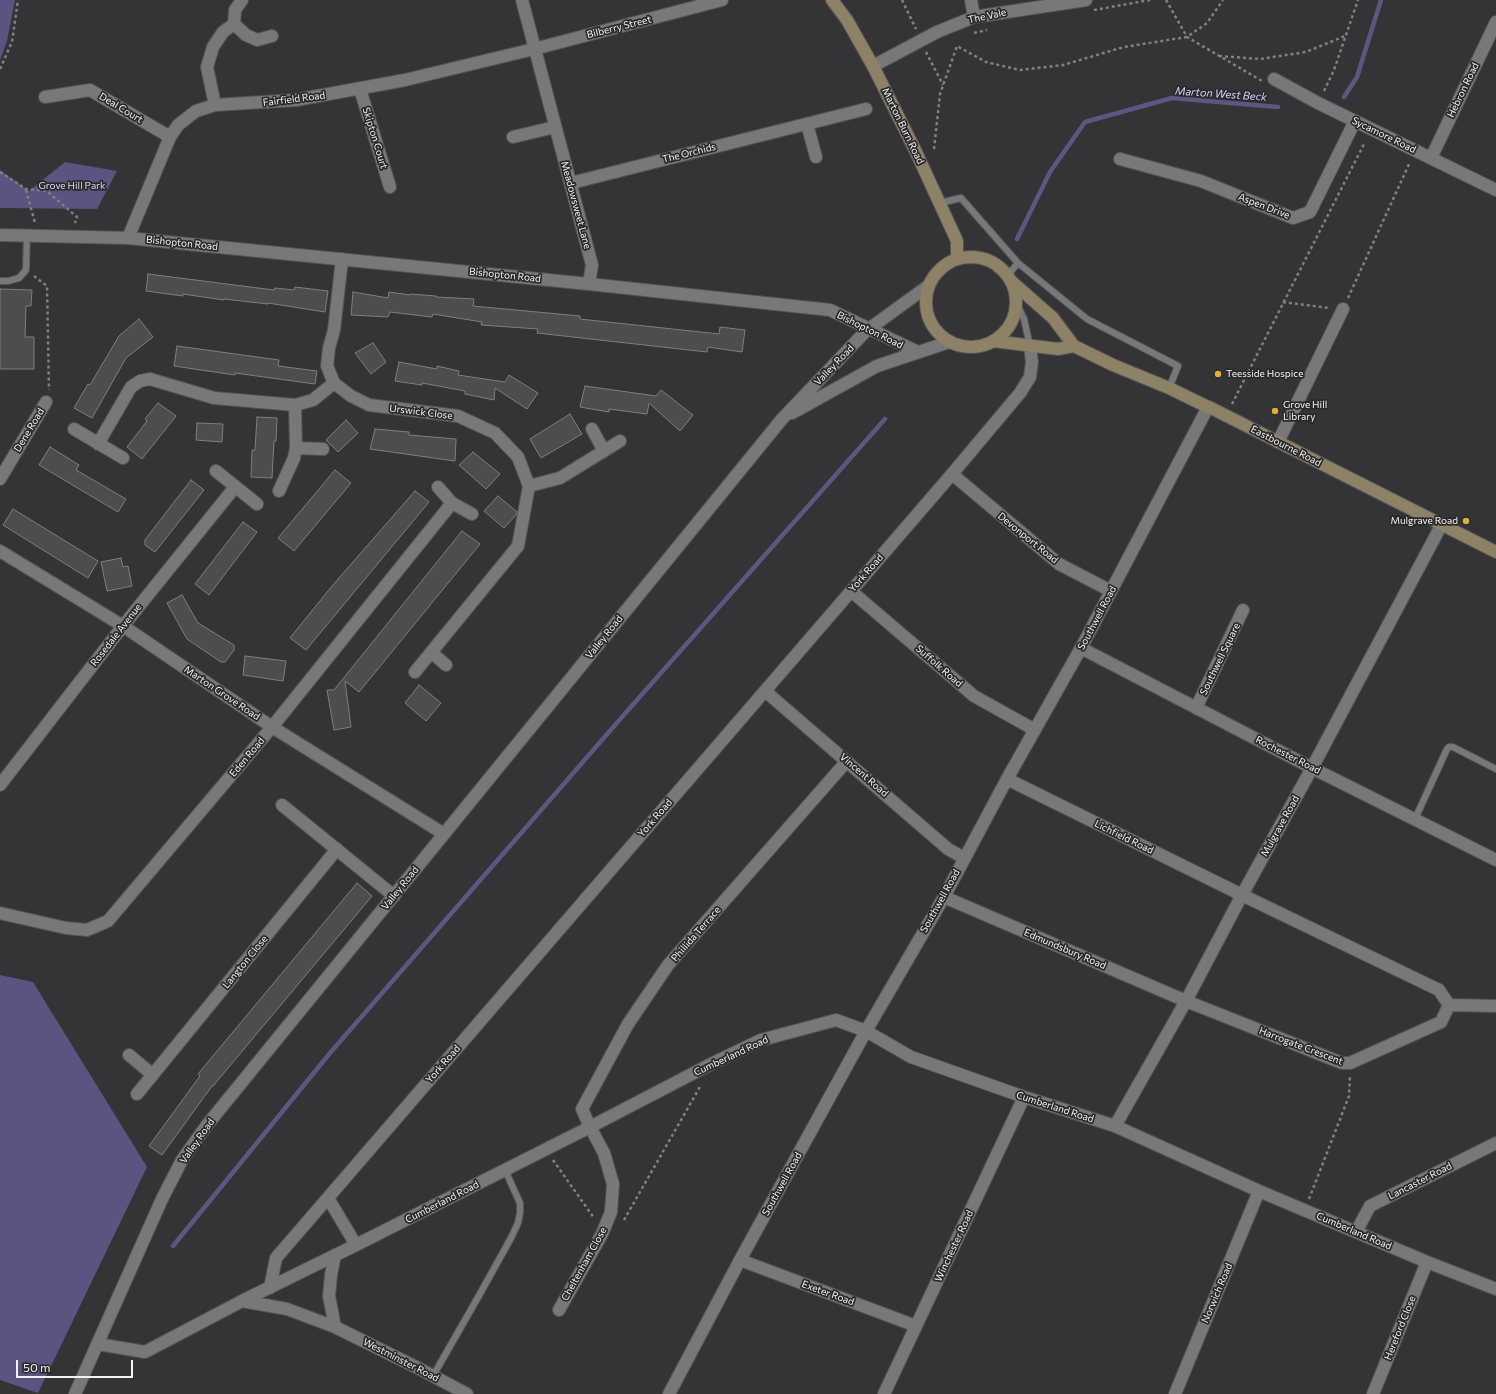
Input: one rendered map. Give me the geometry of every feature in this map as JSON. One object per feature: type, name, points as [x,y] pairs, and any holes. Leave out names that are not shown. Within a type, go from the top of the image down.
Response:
[{"type":"street","points":[[234,24],[234,10],[242,0]]},
{"type":"street","name":"Meadowsweet Lane","points":[[522,0],[592,265],[589,284]]},
{"type":"street","name":"Bilberry Street","points":[[534,49],[702,3],[722,0]]},
{"type":"street","name":"Marton Burn Road","points":[[832,0],[847,20],[873,66],[940,203],[957,241],[957,258]]},
{"type":"street","points":[[971,0],[974,17]]},
{"type":"street","name":"The Vale","points":[[873,66],[937,32],[974,17],[1087,6]]},
{"type":"street","name":"Hebron Road","points":[[1431,158],[1496,22]]},
{"type":"street","points":[[234,24],[246,34],[257,40],[272,36]]},
{"type":"street","points":[[215,105],[207,67],[213,47],[223,32],[234,24]]},
{"type":"street","name":"Fairfield Road","points":[[128,238],[170,137],[178,125],[196,111],[215,105],[296,100],[360,89],[405,80],[534,49]]},
{"type":"street","name":"Sycamore Road","points":[[1274,79],[1318,103],[1496,190]]},
{"type":"street","name":"Skipton Court","points":[[360,89],[390,187]]},
{"type":"street","name":"Deal Court","points":[[46,97],[90,90],[170,137]]},
{"type":"street","name":"The Orchids","points":[[571,183],[866,109]]},
{"type":"street","name":"Aspen Drive","points":[[1120,159],[1201,181],[1293,218],[1310,212],[1355,121]]},
{"type":"street","points":[[807,124],[816,157]]},
{"type":"street","points":[[513,137],[555,127]]},
{"type":"street","points":[[0,235],[38,236]]},
{"type":"street","name":"Bishopton Road","points":[[38,236],[128,238],[589,284],[830,310],[918,352]]},
{"type":"street","points":[[993,341],[1058,349],[1074,346],[1053,318],[1009,278],[998,265],[985,259],[971,256],[957,258],[945,264],[935,274],[928,286],[925,298],[926,311],[938,334],[949,342],[960,346],[971,347],[982,346],[1003,334],[1010,325],[1015,314],[1015,291],[1009,278]]},
{"type":"street","points":[[98,444],[131,387],[140,381],[150,379],[214,398],[295,405],[313,400],[334,383],[327,366],[329,348],[334,330],[342,259]]},
{"type":"street","name":"Valley Road","points":[[75,1394],[162,1199],[182,1160],[206,1125],[782,419],[868,329],[928,286]]},
{"type":"street","points":[[1278,442],[1343,309]]},
{"type":"street","name":"Valley Road","points":[[782,419],[878,366],[949,342]]},
{"type":"street","name":"York Road","points":[[270,1288],[276,1258],[952,474],[1020,393],[1030,377],[1032,362],[1030,346]]},
{"type":"street","name":"Eastbourne Road","points":[[1074,346],[1113,365],[1169,388],[1209,407],[1496,552]]},
{"type":"street","name":"Urswick Close","points":[[334,383],[351,396],[369,405],[458,416],[495,433],[518,458],[529,486]]},
{"type":"street","name":"Dene Road","points":[[0,479],[46,402]]},
{"type":"street","points":[[279,491],[294,458],[296,448],[295,405]]},
{"type":"street","name":"Southwell Road","points":[[669,1394],[740,1260],[866,1030],[944,897],[964,858],[1081,648],[1209,407]]},
{"type":"street","points":[[74,429],[123,458]]},
{"type":"street","points":[[592,429],[604,451]]},
{"type":"street","points":[[415,672],[518,546],[529,486],[560,478],[620,441]]},
{"type":"street","points":[[296,448],[323,449]]},
{"type":"street","points":[[216,471],[257,504]]},
{"type":"street","name":"Devonport Road","points":[[952,474],[1059,564],[1111,591]]},
{"type":"street","name":"Rosedale Avenue","points":[[0,785],[123,626],[235,487]]},
{"type":"street","points":[[438,487],[452,503],[472,514]]},
{"type":"street","name":"Eden Road","points":[[0,913],[66,928],[87,930],[108,921],[272,727],[452,503]]},
{"type":"street","name":"Mulgrave Road","points":[[1115,1126],[1186,1001],[1442,524]]},
{"type":"street","name":"Marton Grove Road","points":[[0,551],[123,626],[272,727],[444,834]]},
{"type":"street","name":"Suffolk Road","points":[[851,590],[974,696],[1035,730]]},
{"type":"street","name":"Southwell Square","points":[[1196,708],[1243,610]]},
{"type":"street","name":"Rochester Road","points":[[1081,648],[1312,768],[1496,860]]},
{"type":"street","points":[[430,652],[446,666]]},
{"type":"street","name":"Vincent Road","points":[[765,691],[847,760],[948,849],[964,858]]},
{"type":"street","name":"Phillida Terrace","points":[[590,1127],[582,1109],[628,1024],[668,966],[847,760]]},
{"type":"street","name":"Lichfield Road","points":[[1007,780],[1242,895]]},
{"type":"street","points":[[282,805],[394,896]]},
{"type":"street","name":"Langton Close","points":[[137,1094],[337,849]]},
{"type":"street","points":[[1242,895],[1440,990],[1449,1005],[1496,1006]]},
{"type":"street","name":"Edmundsbury Road","points":[[944,897],[1186,1001]]},
{"type":"street","name":"Harrogate Crescent","points":[[1186,1001],[1342,1063],[1350,1063],[1441,1022],[1449,1005]]},
{"type":"street","name":"Cumberland Road","points":[[98,1344],[145,1352],[242,1301],[356,1246],[713,1063],[761,1040],[836,1020],[866,1030],[910,1057],[1024,1097],[1115,1126],[1259,1191],[1426,1262],[1496,1289]]},
{"type":"street","points":[[129,1055],[153,1075]]},
{"type":"street","name":"Winchester Road","points":[[887,1393],[916,1326],[1024,1097]]},
{"type":"street","name":"Cheltenham Close","points":[[559,1310],[602,1234],[611,1212],[612,1184],[604,1153],[590,1127]]},
{"type":"street","name":"Lancaster Road","points":[[1356,1232],[1370,1206],[1496,1143]]},
{"type":"street","name":"Norwich Road","points":[[1175,1394],[1259,1191]]},
{"type":"street","points":[[328,1198],[356,1246]]},
{"type":"street","points":[[335,1255],[329,1296],[335,1327]]},
{"type":"street","name":"Exeter Road","points":[[740,1260],[916,1326]]},
{"type":"street","name":"Hereford Close","points":[[1373,1394],[1426,1262]]},
{"type":"street","name":"Westminster Road","points":[[242,1301],[287,1309],[335,1327],[467,1394]]},
{"type":"lane","points":[[940,203],[961,198],[1018,263],[1087,320],[1178,366],[1169,388]]},
{"type":"lane","points":[[0,281],[8,281],[19,278],[26,270],[38,236]]},
{"type":"lane","points":[[1009,278],[1018,263]]},
{"type":"lane","points":[[1016,302],[1024,319],[1030,346]]},
{"type":"lane","points":[[1415,819],[1449,747],[1496,769]]},
{"type":"lane","points":[[433,1376],[518,1223],[520,1203],[505,1170]]},
{"type":"path","points":[[0,69],[12,42],[18,0]]},
{"type":"path","points":[[1087,6],[1150,0]]},
{"type":"path","points":[[1166,0],[1187,37],[1217,56],[1262,81],[1274,79]]},
{"type":"path","points":[[934,149],[940,94],[957,46],[986,62],[1020,70],[1064,65],[1124,46],[1187,37],[1206,24],[1223,0]]},
{"type":"path","points":[[1318,103],[1334,70],[1358,0]]},
{"type":"path","points":[[973,33],[989,30]]},
{"type":"path","points":[[1217,56],[1260,59],[1306,52],[1345,36]]},
{"type":"path","points":[[919,54],[925,49]]},
{"type":"path","points":[[1209,407],[1233,404],[1372,129]]},
{"type":"path","points":[[1284,302],[1343,309],[1416,151]]},
{"type":"path","points":[[0,172],[26,189],[47,191],[76,217]]},
{"type":"path","points":[[26,189],[38,236]]},
{"type":"path","points":[[26,270],[48,286],[49,388],[46,402]]},
{"type":"path","points":[[1305,1210],[1349,1096],[1350,1063]]},
{"type":"path","points":[[624,1221],[702,1084]]},
{"type":"path","points":[[546,1149],[596,1221],[602,1234]]},
{"type":"green space","points":[[0,0],[15,0],[7,41],[0,60]]},
{"type":"green space","name":"Grove Hill Park","points":[[65,162],[117,171],[97,209],[0,208],[0,170],[29,191]]},
{"type":"green space","points":[[0,975],[33,982],[147,1167],[38,1393],[0,1380]]},
{"type":"building","points":[[148,274],[274,290],[275,288],[294,290],[295,287],[328,291],[325,312],[268,303],[224,300],[183,294],[183,296],[146,291]]},
{"type":"building","points":[[0,289],[32,290],[31,306],[26,306],[25,337],[34,337],[34,369],[0,369]]},
{"type":"building","points":[[353,292],[388,298],[389,292],[410,295],[474,299],[473,306],[580,316],[580,319],[719,334],[720,327],[745,330],[742,352],[708,347],[707,352],[537,333],[538,329],[481,325],[482,322],[433,314],[432,317],[390,312],[388,317],[351,315]]},
{"type":"building","points":[[139,319],[153,337],[126,358],[92,418],[74,408],[88,384],[90,385],[119,336]]},
{"type":"building","points":[[373,343],[386,362],[371,374],[355,353]]},
{"type":"building","points":[[177,346],[279,360],[278,366],[317,371],[315,384],[235,373],[235,375],[174,366]]},
{"type":"building","points":[[399,362],[437,369],[437,366],[459,371],[458,375],[505,382],[509,375],[538,393],[527,409],[495,388],[494,400],[465,394],[465,391],[422,383],[422,385],[395,381]]},
{"type":"building","points":[[585,386],[656,396],[661,390],[693,415],[680,431],[649,403],[647,414],[609,409],[609,412],[580,407]]},
{"type":"building","points":[[158,403],[176,416],[142,459],[127,447],[147,421],[145,419]]},
{"type":"building","points":[[570,414],[582,434],[541,458],[530,439]]},
{"type":"building","points":[[257,417],[277,418],[272,478],[251,477],[252,450],[255,450]]},
{"type":"building","points":[[346,420],[358,433],[338,452],[326,440]]},
{"type":"building","points":[[197,423],[223,424],[222,442],[196,440]]},
{"type":"building","points":[[375,429],[409,432],[409,435],[456,439],[455,461],[370,449]]},
{"type":"building","points":[[50,447],[79,465],[76,470],[126,499],[118,512],[39,465]]},
{"type":"building","points":[[473,452],[500,474],[486,489],[459,465]]},
{"type":"building","points":[[335,470],[351,483],[294,551],[278,538]]},
{"type":"building","points":[[191,480],[204,490],[155,552],[145,545],[145,540]]},
{"type":"building","points":[[415,491],[429,502],[306,650],[290,638],[332,586]]},
{"type":"building","points":[[498,496],[517,512],[504,528],[484,511]]},
{"type":"building","points":[[13,509],[98,561],[88,578],[3,525]]},
{"type":"building","points":[[243,522],[257,532],[209,595],[195,584]]},
{"type":"building","points":[[462,531],[480,544],[359,692],[345,681],[351,727],[334,730],[327,690],[334,690]]},
{"type":"building","points":[[121,558],[123,567],[128,566],[132,586],[107,591],[101,562]]},
{"type":"building","points":[[182,595],[198,623],[234,645],[234,650],[225,662],[221,662],[187,639],[167,603]]},
{"type":"building","points":[[245,656],[286,661],[283,681],[243,675]]},
{"type":"building","points":[[419,685],[441,703],[426,721],[405,703]]},
{"type":"building","points":[[357,883],[372,896],[212,1086],[162,1155],[149,1146],[200,1076],[198,1074]]},
{"type":"waterway","name":"Marton West Beck","points":[[1344,97],[1357,77],[1381,0]]},
{"type":"waterway","name":"Marton West Beck","points":[[1017,239],[1050,172],[1085,122],[1172,98],[1278,107]]},
{"type":"waterway","points":[[173,1246],[330,1053],[615,725],[885,419]]},
{"type":"place","name":"Teesside Hospice","points":[[1218,374]]},
{"type":"place","name":"Grove Hill Library","points":[[1275,411]]},
{"type":"place","name":"Mulgrave Road","points":[[1466,521]]}]
